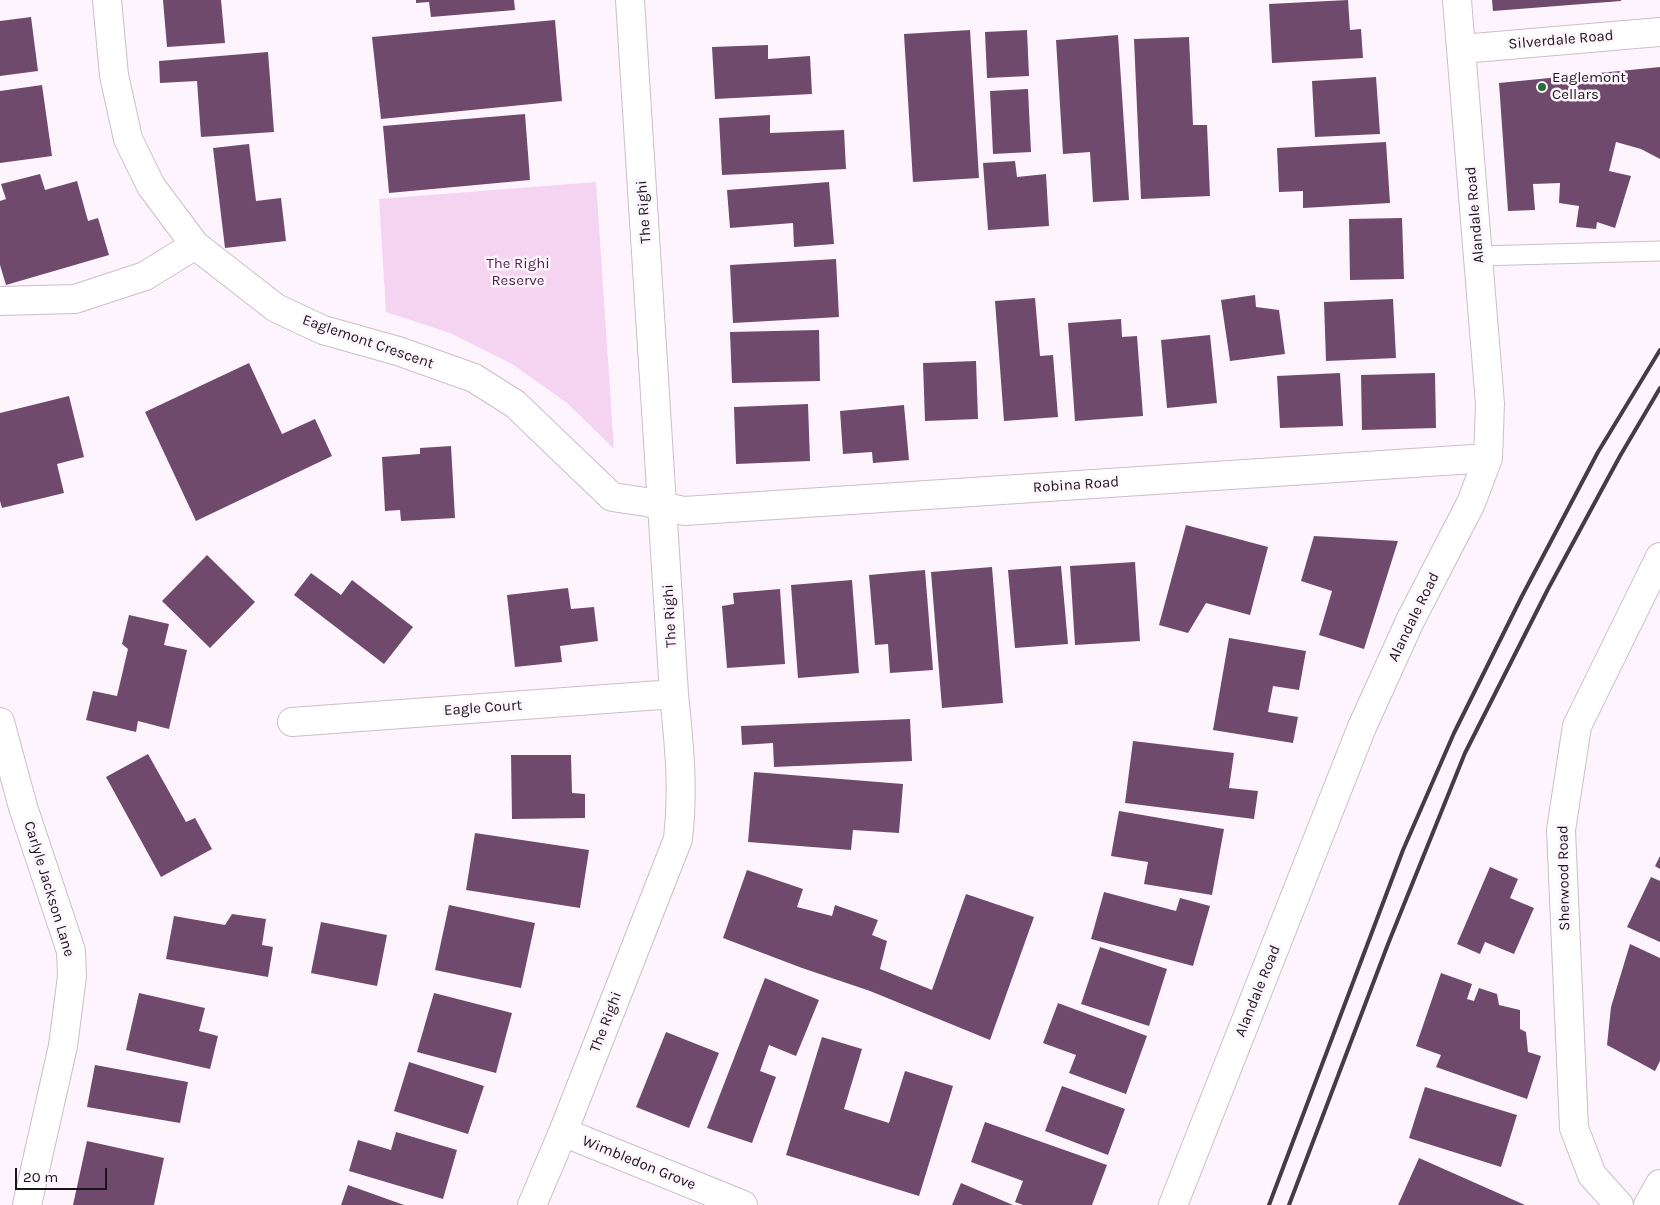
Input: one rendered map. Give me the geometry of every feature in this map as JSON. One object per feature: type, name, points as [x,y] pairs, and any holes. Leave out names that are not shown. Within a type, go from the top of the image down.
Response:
[{"type":"street","name":"Eaglemont Crescent","points":[[106,0],[114,75],[128,139],[151,186],[195,245],[276,308],[323,330],[398,351],[474,378],[515,404],[612,497],[664,506]]},
{"type":"street","name":"The Righi","points":[[532,1205],[563,1132],[678,839],[681,810],[682,777],[674,694],[664,506],[630,0]]},
{"type":"street","name":"Alandale Road","points":[[1173,1205],[1362,727],[1410,621],[1471,503],[1488,458],[1490,404],[1457,0]]},
{"type":"street","name":"Silverdale Road","points":[[1462,49],[1660,32]]},
{"type":"street","points":[[0,301],[75,299],[145,276],[195,245]]},
{"type":"street","name":"Robina Road","points":[[664,506],[684,511],[1488,458]]},
{"type":"street","name":"Sherwood Road","points":[[1619,1205],[1592,1175],[1574,1128],[1561,830],[1577,726],[1660,557]]},
{"type":"street","name":"Eagle Court","points":[[292,722],[674,694]]},
{"type":"street","name":"Carlyle Jackson Lane","points":[[0,722],[23,808],[71,950],[72,976],[63,1046],[27,1205]]},
{"type":"street","name":"Wimbledon Grove","points":[[563,1132],[742,1205]]},
{"type":"street","points":[[1648,1205],[1660,1184]]},
{"type":"lane","points":[[1479,256],[1660,251]]},
{"type":"green space","name":"The Righi Reserve","points":[[596,182],[614,449],[567,403],[512,364],[450,333],[386,312],[379,199]]},
{"type":"building","points":[[163,0],[221,0],[225,43],[167,47]]},
{"type":"building","points":[[416,0],[514,0],[515,10],[431,17],[429,2],[416,3]]},
{"type":"building","points":[[1348,0],[1350,30],[1361,29],[1363,58],[1272,63],[1269,4]]},
{"type":"building","points":[[1492,0],[1621,0],[1621,1],[1493,11]]},
{"type":"building","points":[[31,17],[38,71],[0,76],[0,21]]},
{"type":"building","points":[[555,20],[562,101],[381,119],[372,37]]},
{"type":"building","points":[[970,30],[979,178],[913,182],[904,34]]},
{"type":"building","points":[[1027,30],[1029,76],[987,78],[985,32]]},
{"type":"building","points":[[1118,35],[1129,200],[1093,202],[1090,152],[1063,154],[1056,40]]},
{"type":"building","points":[[1189,37],[1193,125],[1207,125],[1210,196],[1141,199],[1134,39]]},
{"type":"building","points":[[768,45],[768,59],[810,56],[812,94],[715,99],[712,47]]},
{"type":"building","points":[[268,52],[274,132],[201,137],[197,81],[160,83],[159,61]]},
{"type":"building","points":[[1660,67],[1660,159],[1641,149],[1616,142],[1609,171],[1631,176],[1615,228],[1597,222],[1596,229],[1576,227],[1579,206],[1559,203],[1560,183],[1533,184],[1535,210],[1508,211],[1499,83]]},
{"type":"building","points":[[1376,77],[1380,134],[1315,137],[1312,81]]},
{"type":"building","points":[[42,85],[52,156],[0,163],[0,91]]},
{"type":"building","points":[[1028,89],[1031,152],[993,154],[990,91]]},
{"type":"building","points":[[525,114],[530,180],[389,193],[383,126]]},
{"type":"building","points":[[770,115],[770,133],[844,130],[846,169],[722,175],[719,118]]},
{"type":"building","points":[[1386,142],[1390,203],[1303,208],[1303,191],[1279,192],[1277,148]]},
{"type":"building","points":[[249,144],[256,201],[281,198],[286,241],[225,248],[213,148]]},
{"type":"building","points":[[1015,161],[1017,177],[1046,174],[1049,226],[988,230],[983,163]]},
{"type":"building","points":[[40,174],[45,190],[77,181],[88,221],[98,218],[109,255],[6,285],[0,265],[0,201],[6,199],[1,184]]},
{"type":"building","points":[[829,182],[834,244],[794,247],[793,223],[730,228],[727,190]]},
{"type":"building","points":[[1402,218],[1404,279],[1350,280],[1349,219]]},
{"type":"building","points":[[836,259],[839,317],[733,323],[730,265]]},
{"type":"building","points":[[1255,295],[1256,307],[1279,310],[1285,354],[1230,361],[1221,300]]},
{"type":"building","points":[[1035,298],[1040,356],[1053,355],[1058,417],[1004,421],[995,301]]},
{"type":"building","points":[[1393,299],[1396,358],[1326,361],[1324,302]]},
{"type":"building","points":[[1121,319],[1122,337],[1137,336],[1143,416],[1075,421],[1068,323]]},
{"type":"building","points":[[819,330],[820,381],[732,383],[730,332]]},
{"type":"building","points":[[1210,335],[1217,403],[1167,408],[1161,340]]},
{"type":"building","points":[[976,361],[978,419],[925,421],[923,363]]},
{"type":"building","points":[[249,363],[282,434],[315,419],[332,456],[196,521],[145,412]]},
{"type":"building","points":[[1340,373],[1343,426],[1280,428],[1277,376]]},
{"type":"building","points":[[1435,373],[1436,428],[1362,430],[1361,375]]},
{"type":"building","points":[[69,396],[84,457],[57,464],[64,493],[2,508],[0,501],[0,413]]},
{"type":"building","points":[[808,404],[810,461],[736,464],[734,407]]},
{"type":"building","points":[[904,405],[909,460],[873,463],[872,452],[843,454],[840,411]]},
{"type":"building","points":[[451,446],[455,518],[401,521],[400,510],[385,511],[382,457],[420,454],[420,448]]},
{"type":"building","points":[[1186,525],[1268,547],[1250,615],[1206,603],[1188,633],[1159,625]]},
{"type":"building","points":[[1314,536],[1398,541],[1364,649],[1319,635],[1332,591],[1301,581]]},
{"type":"building","points":[[207,555],[255,602],[210,648],[162,601]]},
{"type":"building","points":[[1135,562],[1140,641],[1075,645],[1070,566]]},
{"type":"building","points":[[1061,566],[1068,644],[1015,648],[1008,570]]},
{"type":"building","points":[[992,567],[1003,703],[942,708],[931,572]]},
{"type":"building","points":[[925,570],[933,670],[890,673],[888,644],[875,645],[869,575]]},
{"type":"building","points":[[311,573],[341,595],[352,580],[413,627],[384,664],[294,595]]},
{"type":"building","points":[[852,580],[859,673],[798,678],[791,585]]},
{"type":"building","points":[[568,588],[571,609],[594,607],[598,641],[560,646],[562,662],[515,667],[507,595]]},
{"type":"building","points":[[780,589],[785,664],[727,668],[722,606],[734,604],[733,593]]},
{"type":"building","points":[[129,615],[169,624],[164,645],[187,650],[169,729],[138,721],[136,732],[86,720],[93,691],[117,696],[128,649],[122,644]]},
{"type":"building","points":[[1229,638],[1306,651],[1299,690],[1273,686],[1268,712],[1298,717],[1293,743],[1213,730]]},
{"type":"building","points":[[910,719],[912,761],[774,767],[773,743],[742,745],[741,726]]},
{"type":"building","points":[[1133,741],[1234,753],[1229,788],[1258,791],[1254,819],[1125,803]]},
{"type":"building","points":[[148,754],[186,822],[195,818],[212,849],[161,877],[106,777]]},
{"type":"building","points":[[511,755],[571,755],[572,793],[585,794],[585,818],[512,819]]},
{"type":"building","points":[[754,772],[903,784],[899,833],[853,830],[851,850],[748,842]]},
{"type":"building","points":[[1119,811],[1224,829],[1212,895],[1144,884],[1148,862],[1111,856]]},
{"type":"building","points":[[475,833],[589,850],[580,908],[466,890]]},
{"type":"building","points":[[1660,856],[1660,869],[1655,866]]},
{"type":"building","points":[[1490,867],[1518,879],[1510,898],[1534,908],[1514,954],[1485,942],[1480,954],[1457,944]]},
{"type":"building","points":[[747,870],[803,889],[797,907],[832,916],[835,905],[878,920],[872,935],[887,941],[880,969],[932,990],[966,894],[1034,917],[990,1040],[870,991],[723,938]]},
{"type":"building","points":[[1651,877],[1660,881],[1660,942],[1627,927]]},
{"type":"building","points":[[1104,892],[1176,911],[1180,898],[1210,906],[1193,966],[1091,939]]},
{"type":"building","points":[[449,905],[535,923],[521,988],[435,970]]},
{"type":"building","points":[[232,914],[266,919],[262,945],[273,947],[268,977],[166,959],[174,916],[225,925]]},
{"type":"building","points":[[321,922],[387,935],[377,986],[311,973]]},
{"type":"building","points":[[1630,944],[1660,958],[1660,1061],[1655,1071],[1607,1045],[1611,1007]]},
{"type":"building","points":[[1100,947],[1167,969],[1149,1026],[1081,1004]]},
{"type":"building","points":[[1441,973],[1472,984],[1467,999],[1474,1001],[1479,988],[1497,994],[1499,1005],[1520,1010],[1520,1029],[1526,1032],[1528,1052],[1541,1056],[1527,1099],[1436,1067],[1441,1055],[1416,1046]]},
{"type":"building","points":[[765,978],[819,1000],[796,1056],[769,1045],[760,1071],[776,1077],[752,1143],[707,1128]]},
{"type":"building","points":[[139,993],[205,1008],[199,1031],[218,1036],[210,1069],[126,1050]]},
{"type":"building","points":[[434,993],[512,1013],[496,1073],[417,1052]]},
{"type":"building","points":[[1058,1003],[1147,1036],[1126,1094],[1069,1073],[1076,1055],[1043,1043]]},
{"type":"building","points":[[666,1032],[719,1053],[689,1128],[636,1107]]},
{"type":"building","points":[[822,1037],[862,1049],[844,1109],[889,1123],[905,1071],[953,1086],[919,1196],[786,1155]]},
{"type":"building","points":[[409,1062],[484,1086],[468,1134],[394,1111]]},
{"type":"building","points":[[95,1065],[188,1082],[180,1123],[87,1107]]},
{"type":"building","points":[[1062,1086],[1125,1109],[1108,1155],[1045,1131]]},
{"type":"building","points":[[1425,1087],[1517,1115],[1501,1167],[1409,1138]]},
{"type":"building","points":[[985,1122],[1107,1165],[1092,1205],[1023,1205],[1015,1202],[1023,1181],[971,1162]]},
{"type":"building","points":[[396,1132],[457,1150],[443,1199],[349,1171],[358,1140],[391,1150]]},
{"type":"building","points":[[87,1141],[164,1158],[154,1205],[73,1205]]},
{"type":"building","points":[[1419,1158],[1525,1205],[1398,1205]]},
{"type":"building","points":[[961,1183],[1013,1205],[952,1205]]},
{"type":"building","points":[[348,1185],[404,1205],[341,1205]]},
{"type":"railway","points":[[1269,1205],[1403,850],[1454,733],[1522,596],[1598,452],[1660,350]]},
{"type":"railway","points":[[1289,1205],[1388,944],[1465,753],[1548,589],[1620,456],[1660,388]]},
{"type":"place","name":"Eaglemont Cellars","points":[[1542,87]]}]
